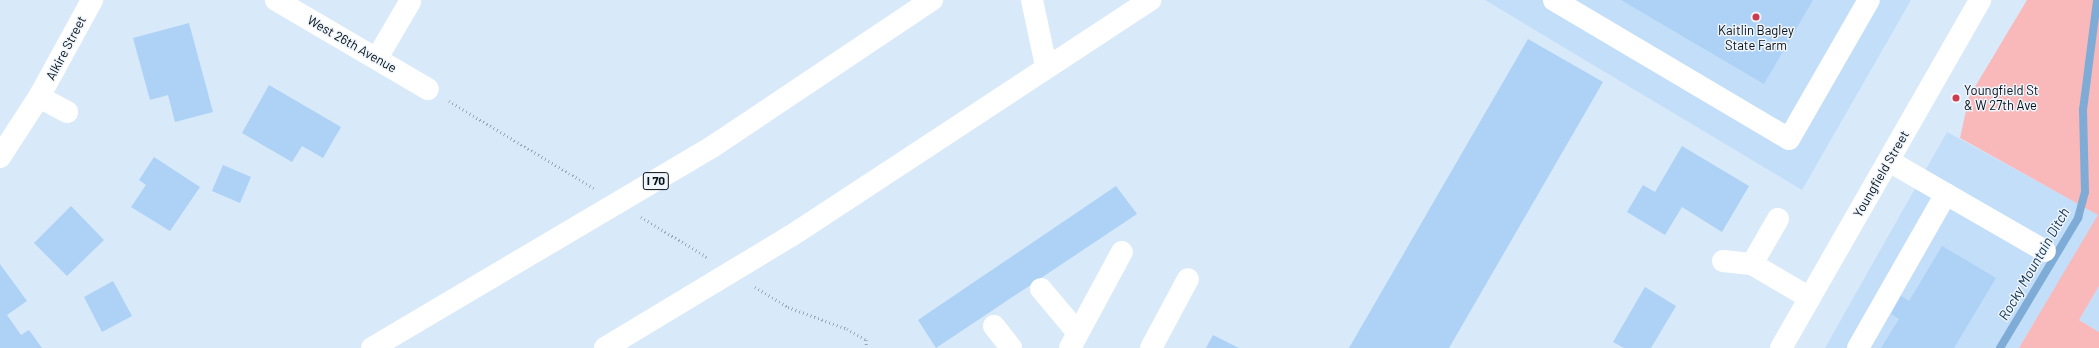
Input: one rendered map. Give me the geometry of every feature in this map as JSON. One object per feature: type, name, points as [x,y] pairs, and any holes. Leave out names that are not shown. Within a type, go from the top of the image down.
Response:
[{"type":"main road","name":"Alkire Street","points":[[0,157],[39,97],[92,0]]},
{"type":"main road","name":"West 26th Avenue","points":[[276,0],[428,89]]},
{"type":"main road","name":"I 70","points":[[372,348],[712,148],[932,0]]},
{"type":"main road","points":[[1032,0],[1046,66]]},
{"type":"main road","points":[[1105,27],[1138,0]]},
{"type":"main road","points":[[605,348],[791,236],[1105,27],[1150,0]]},
{"type":"main road","points":[[1554,0],[1789,139],[1868,0]]},
{"type":"main road","name":"Youngfield Street","points":[[1781,348],[1980,0]]},
{"type":"main road","points":[[376,58],[410,2]]},
{"type":"main road","points":[[39,97],[67,112]]},
{"type":"main road","points":[[1889,161],[2045,251]]},
{"type":"main road","points":[[1858,348],[1946,194]]},
{"type":"main road","points":[[1752,264],[1778,219]]},
{"type":"main road","points":[[1041,289],[1074,341],[1122,252]]},
{"type":"main road","points":[[1724,261],[1752,264],[1810,298]]},
{"type":"main road","points":[[1151,348],[1188,279]]},
{"type":"main road","points":[[994,326],[1011,348]]},
{"type":"path","points":[[428,89],[601,192]]},
{"type":"path","points":[[634,213],[714,262]]},
{"type":"path","points":[[748,282],[788,307],[847,329],[867,340],[866,348]]},
{"type":"shaded area","points":[[1485,0],[1911,0],[1802,190]]},
{"type":"shaded area","points":[[2027,0],[2099,0],[2099,286],[2079,320],[2099,332],[2099,348],[2019,348],[2098,215],[1960,138],[1969,97]]},
{"type":"shaded area","points":[[1947,132],[2099,215],[2019,348],[1825,348]]},
{"type":"shaded area","points":[[2099,286],[2099,332],[2079,320]]},
{"type":"building","points":[[1621,0],[1813,0],[1764,84]]},
{"type":"building","points":[[189,23],[213,112],[175,122],[168,95],[150,100],[133,38]]},
{"type":"building","points":[[1528,39],[1603,82],[1449,348],[1349,348]]},
{"type":"building","points":[[269,85],[341,127],[323,158],[302,146],[292,162],[242,133]]},
{"type":"building","points":[[1682,146],[1749,186],[1722,232],[1682,207],[1665,235],[1627,212],[1643,185],[1655,192]]},
{"type":"building","points":[[154,157],[200,187],[170,231],[131,207],[146,185],[139,180]]},
{"type":"building","points":[[223,165],[251,177],[240,203],[212,191]]},
{"type":"building","points":[[1116,186],[1137,214],[936,348],[918,320]]},
{"type":"building","points":[[71,206],[104,240],[67,276],[34,243]]},
{"type":"building","points":[[1942,246],[1996,278],[1954,348],[1881,348],[1899,319],[1891,314],[1901,296],[1909,301]]},
{"type":"building","points":[[0,264],[27,301],[7,315],[21,335],[29,330],[42,348],[0,348]]},
{"type":"building","points":[[113,281],[132,316],[102,332],[84,297]]},
{"type":"building","points":[[1645,287],[1676,306],[1651,348],[1624,348],[1613,342]]},
{"type":"building","points":[[1213,335],[1239,348],[1206,348]]},
{"type":"waterway","name":"Rocky Mountain Ditch","points":[[2000,348],[2078,218],[2085,192],[2083,110],[2097,0]]},
{"type":"place","name":"Kaitlin Bagley State Farm","points":[[1756,17]]},
{"type":"place","name":"Youngfield St & W 27th Ave","points":[[1956,98]]}]
